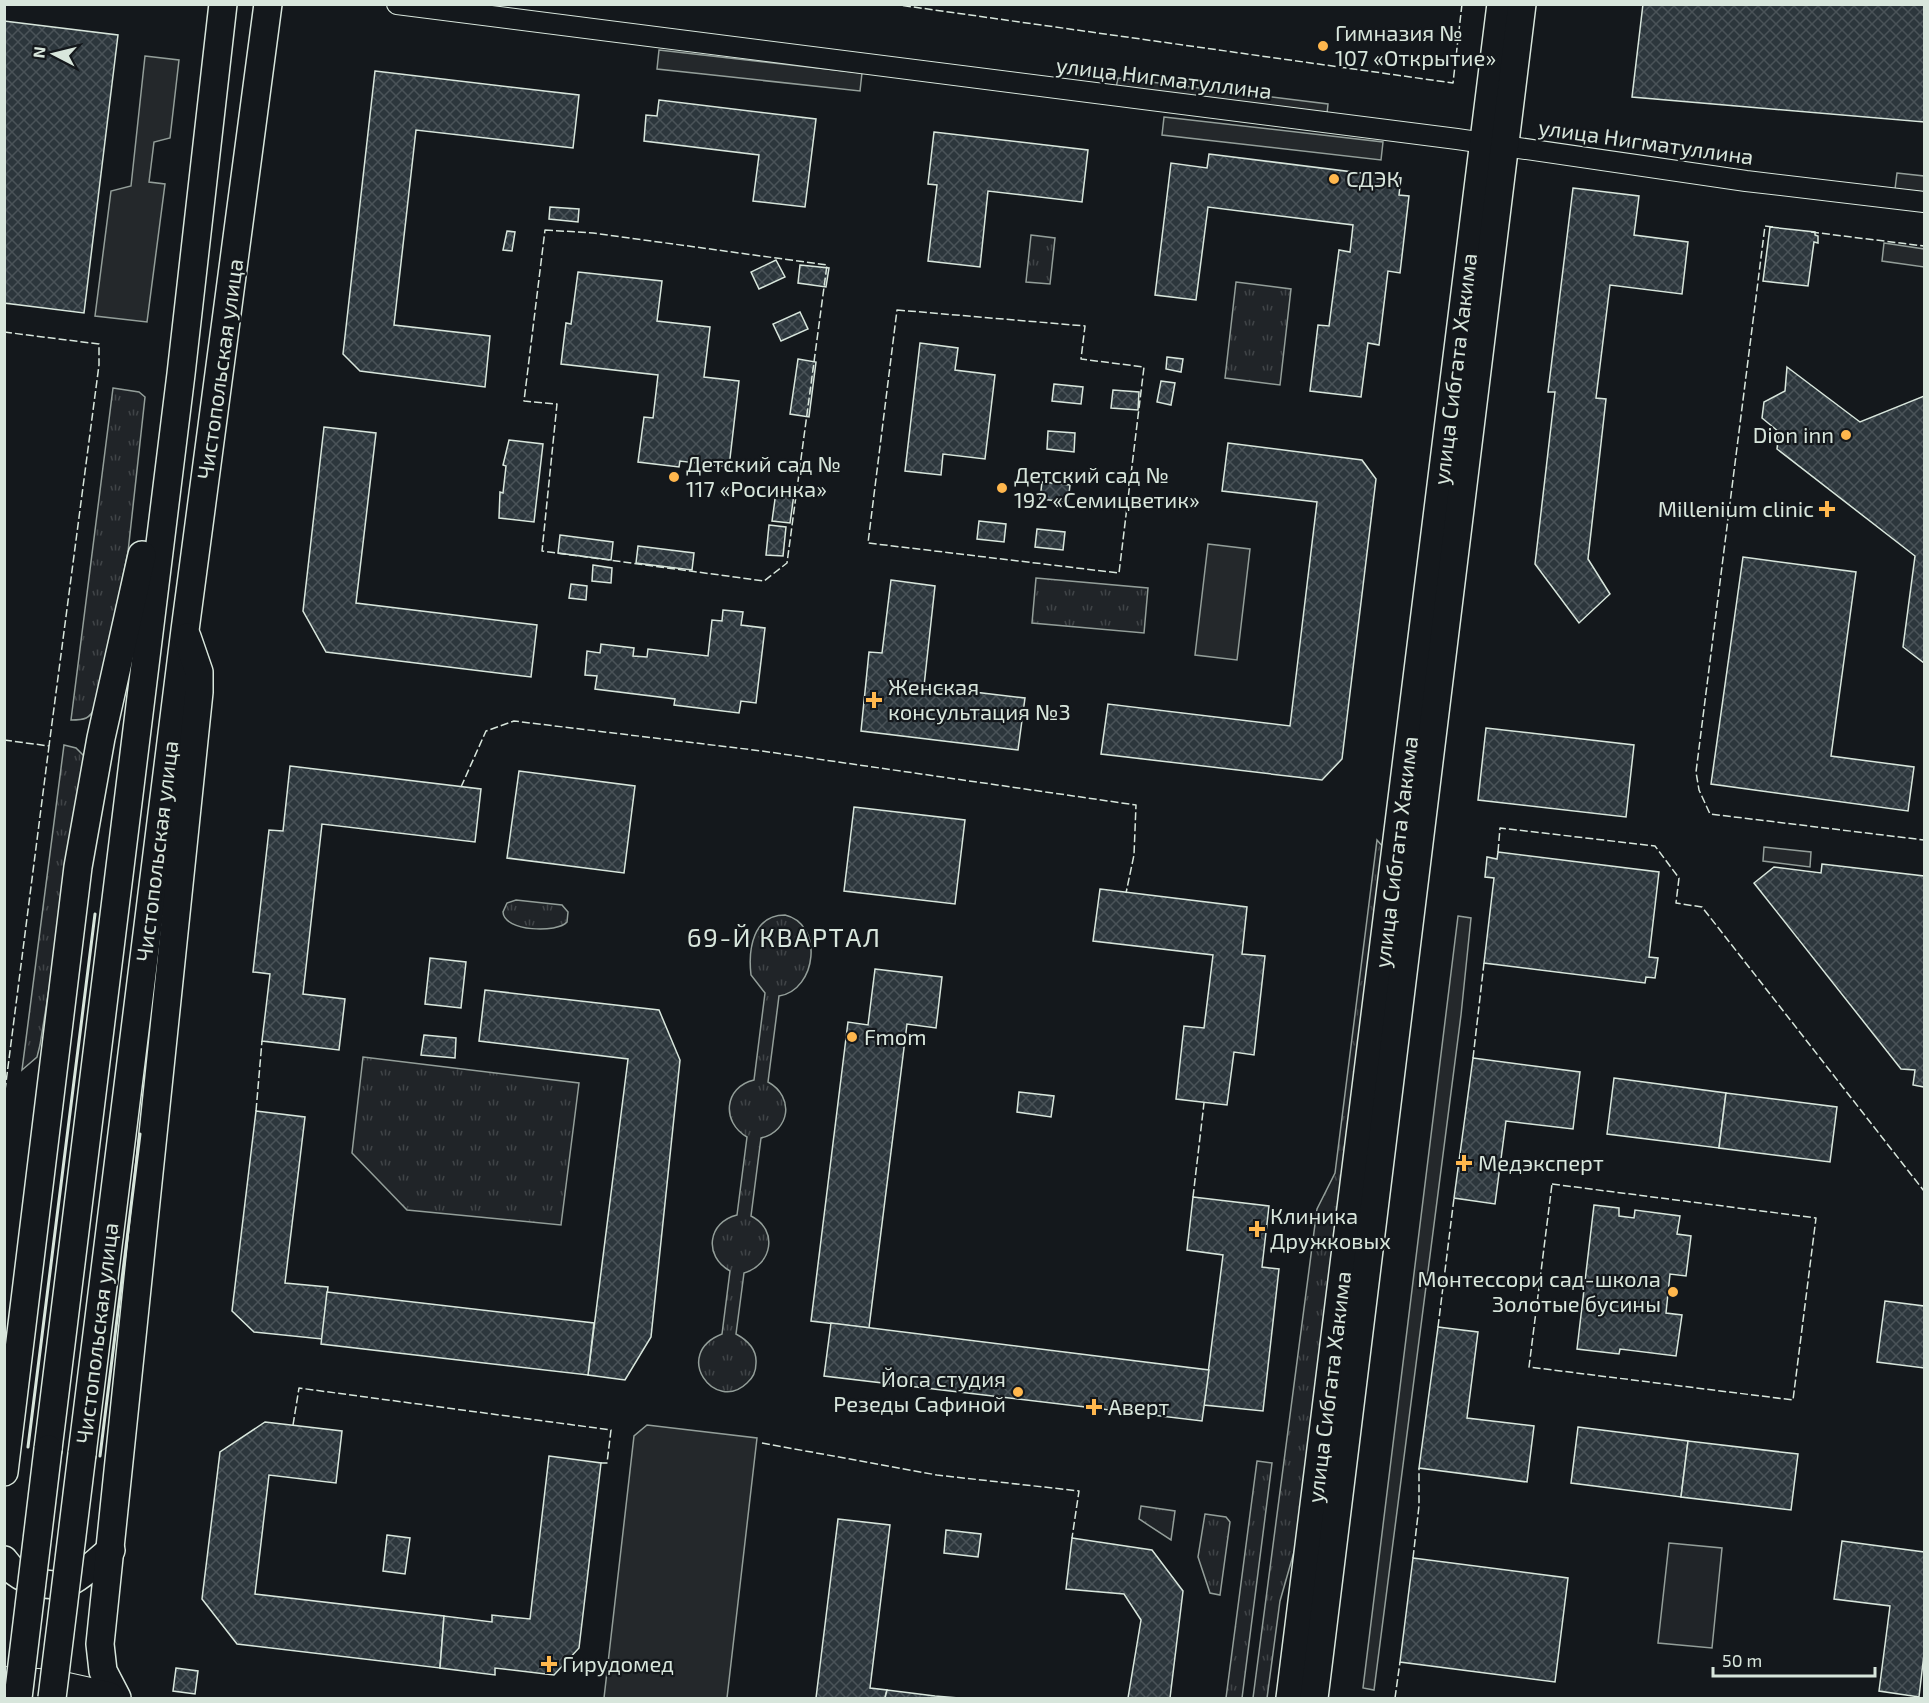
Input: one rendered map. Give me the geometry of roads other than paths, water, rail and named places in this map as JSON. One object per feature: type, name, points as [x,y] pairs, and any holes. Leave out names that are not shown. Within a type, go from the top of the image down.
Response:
[{"type":"main road","name":"Чистопольская улица","points":[[18,1698],[223,4]]},
{"type":"main road","name":"Чистопольская улица","points":[[52,1698],[185,630],[268,4]]},
{"type":"main road","name":"улица Сибгата Хакима","points":[[1314,1698],[1495,145],[1501,4]]},
{"type":"main road","name":"улица Сибгата Хакима","points":[[1290,1698],[1495,145],[1522,4]]},
{"type":"main road","points":[[4,1472],[78,867],[99,749],[135,582],[167,471]]},
{"type":"main road","points":[[117,1698],[100,1659],[199,692],[199,672],[185,630]]},
{"type":"main road","points":[[4,1560],[14,1572],[27,1580],[58,1584],[73,1579],[111,1550]]},
{"type":"main road","points":[[4,1683],[54,1686],[108,1698]]},
{"type":"street","name":"улица Нигматуллина","points":[[397,4],[1495,145],[1746,182],[1924,202]]},
{"type":"place","name":"Гимназия № 107 «Открытие»","points":[[1323,46]]},
{"type":"place","name":"СДЭК","points":[[1334,179]]},
{"type":"place","name":"Dion inn","points":[[1846,435]]},
{"type":"place","name":"Детский сад № 117 «Росинка»","points":[[674,477]]},
{"type":"place","name":"Детский сад № 192 «Семицветик»","points":[[1002,488]]},
{"type":"place","name":"Millenium clinic","points":[[1827,509]]},
{"type":"place","name":"Женская консультация №3","points":[[874,700]]},
{"type":"place","name":"Fmom","points":[[852,1037]]},
{"type":"place","name":"Медэксперт","points":[[1464,1163]]},
{"type":"place","name":"Клиника Дружковых","points":[[1257,1229]]},
{"type":"place","name":"Монтессори сад-школа Золотые бусины","points":[[1673,1292]]},
{"type":"place","name":"Йога студия Резеды Сафиной","points":[[1018,1392]]},
{"type":"place","name":"Аверт","points":[[1094,1407]]},
{"type":"place","name":"Гирудомед","points":[[549,1664]]},
{"type":"district","name":"69-Й КВАРТАЛ","points":[[784,938]]}]
